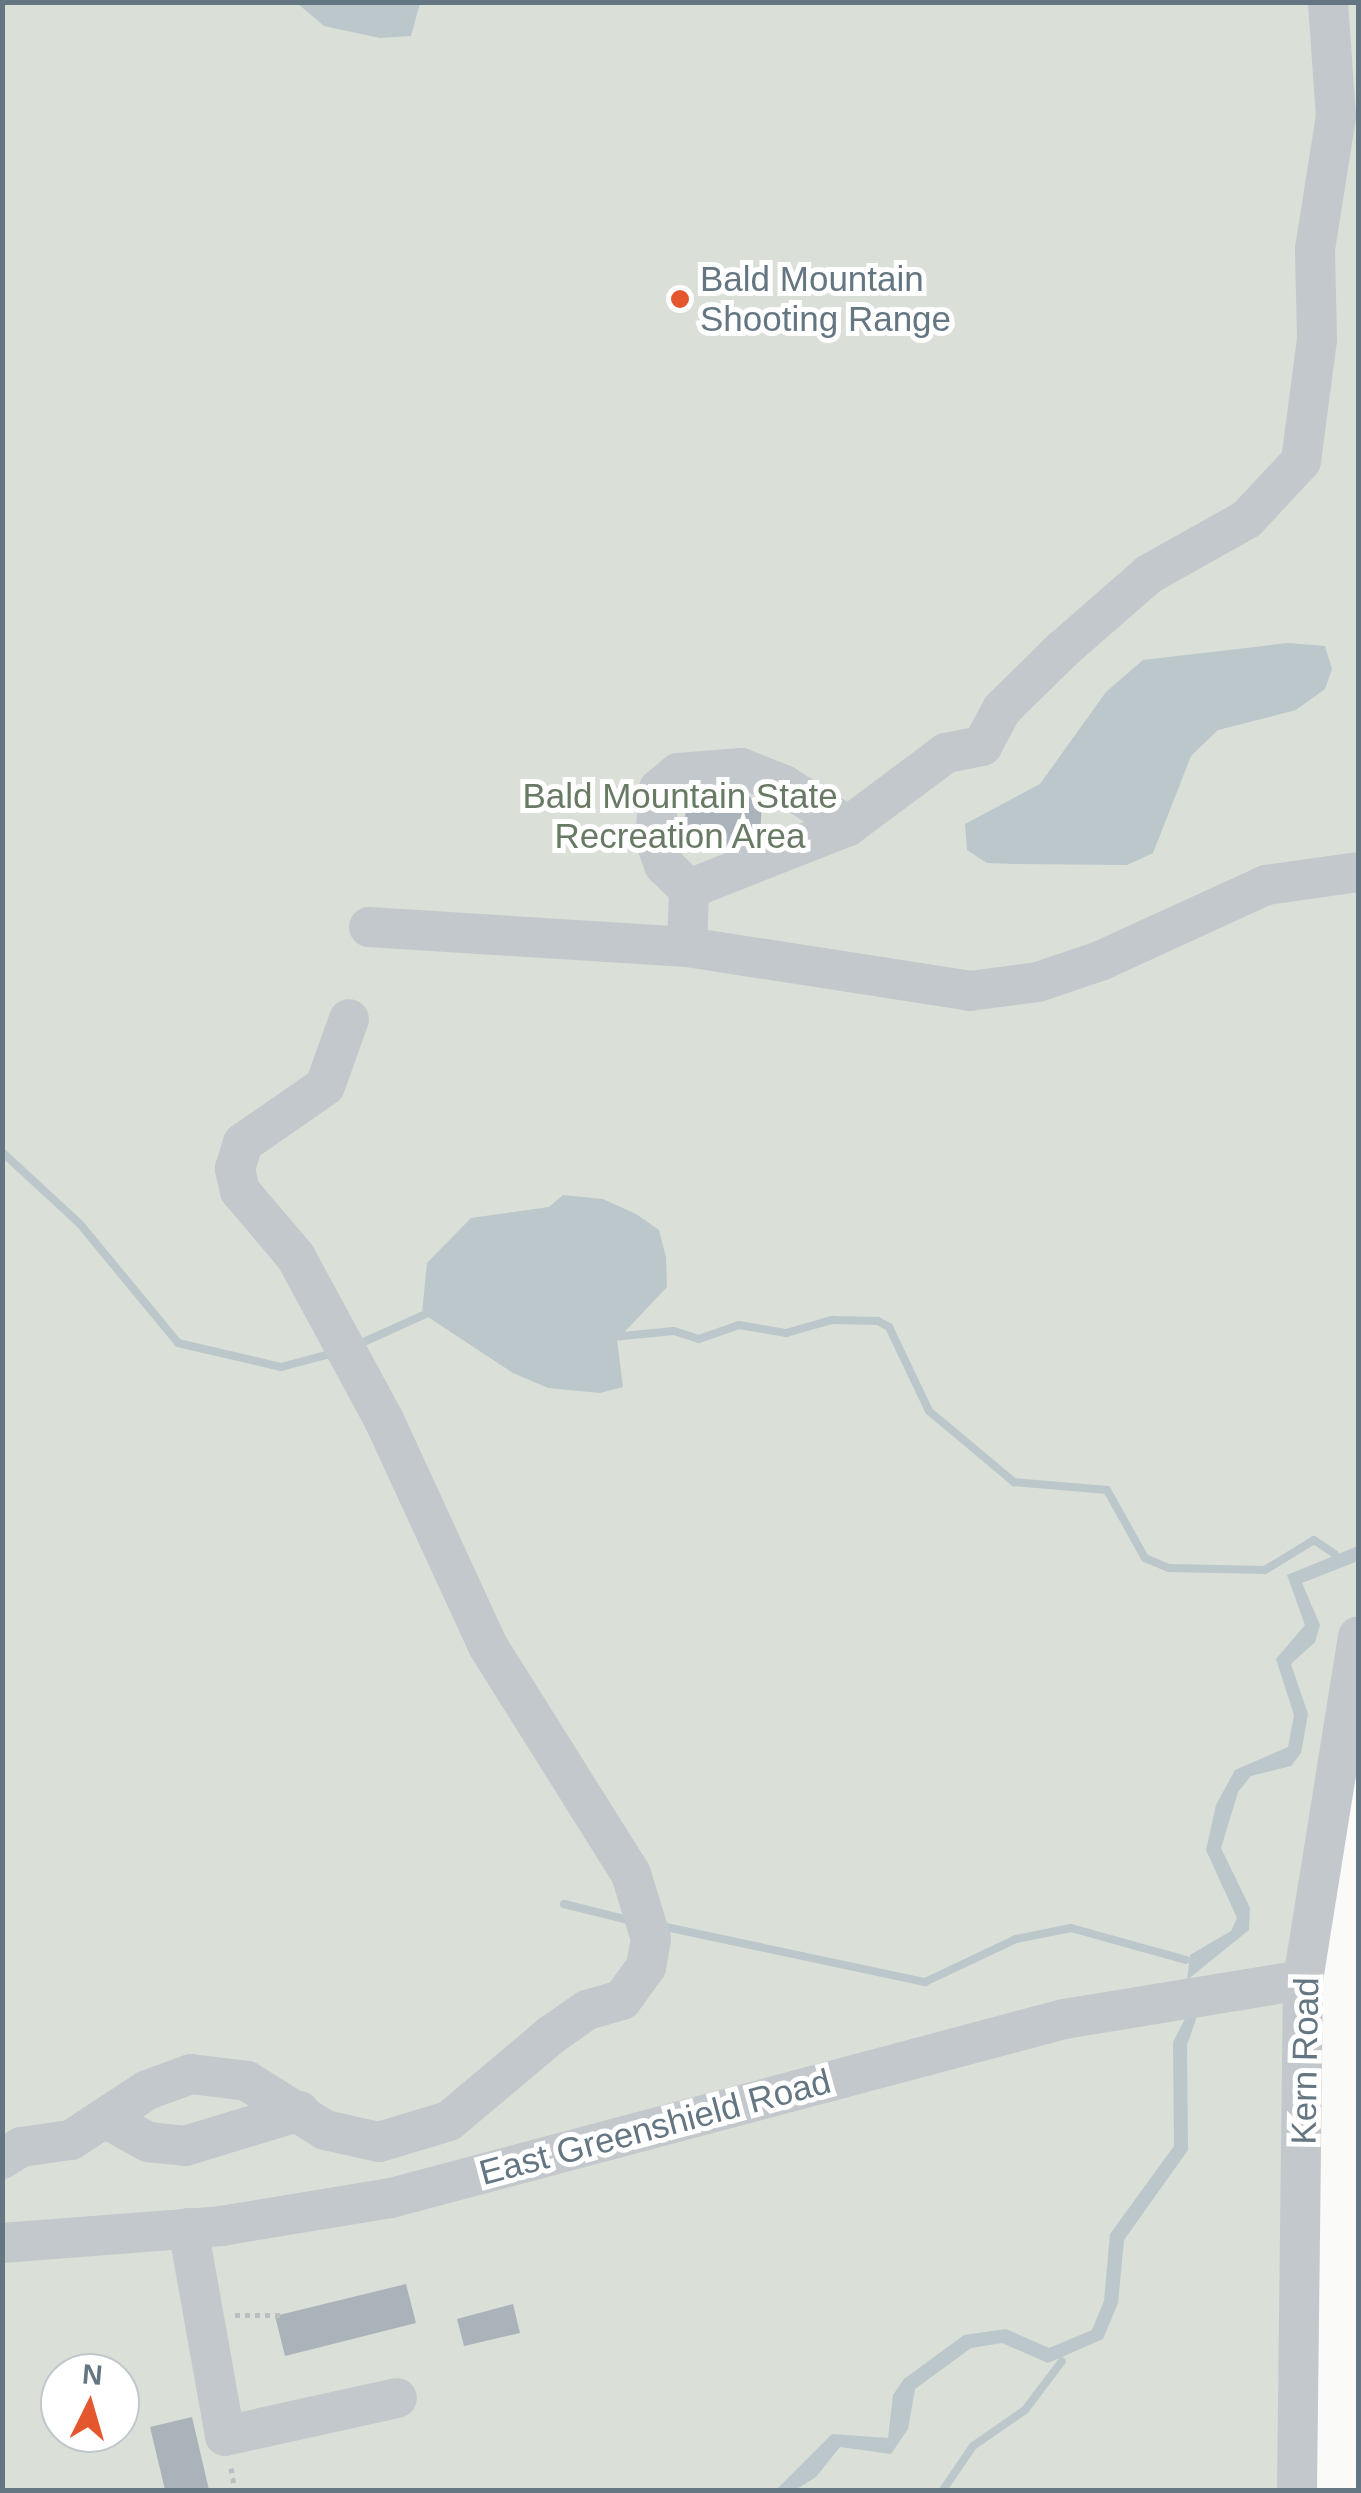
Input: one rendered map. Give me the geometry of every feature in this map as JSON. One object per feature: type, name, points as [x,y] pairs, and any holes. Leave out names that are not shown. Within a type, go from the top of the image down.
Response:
[{"type":"street","points":[[689,889],[848,826],[946,753],[982,746],[1020,689],[1118,600],[1247,519],[1301,461],[1317,339],[1316,234],[1336,117],[1328,2]]},
{"type":"street","points":[[687,947],[689,889],[664,864],[656,840],[659,789],[678,773],[741,768],[848,826]]},
{"type":"street","points":[[369,928],[687,947],[970,992],[1038,982],[1100,962],[1266,886],[1358,872]]},
{"type":"street","points":[[2,2159],[21,2147],[71,2140],[191,2074],[247,2081],[325,2130],[364,2143],[449,2121],[551,2035],[622,2000],[646,1966],[651,1939],[631,1874],[488,1646],[384,1420],[296,1257],[240,1191],[235,1168],[244,1143],[325,1086],[349,1019]]},
{"type":"street","name":"Kern Road","points":[[1297,2490],[1303,1980],[1358,1636]]},
{"type":"street","name":"East Greenshield Road","points":[[2,2244],[188,2228],[391,2198],[1064,2019],[1303,1980]]},
{"type":"street","points":[[105,2118],[148,2142],[185,2146],[300,2111]]},
{"type":"street","points":[[188,2228],[225,2436],[397,2398]]},
{"type":"path","points":[[207,2319],[282,2315]]},
{"type":"green space","name":"Bald Mountain State Recreation Area","points":[[3,3],[1358,3],[1358,1630],[1345,1635],[1280,2490],[3,2490]]},
{"type":"shaded area","points":[[297,3],[420,3],[411,36],[380,38],[324,26]]},
{"type":"shaded area","points":[[1288,643],[1325,646],[1332,669],[1325,689],[1296,710],[1218,730],[1191,756],[1153,853],[1127,865],[1014,864],[987,863],[967,850],[965,824],[1040,784],[1106,692],[1143,660]]},
{"type":"shaded area","points":[[563,1195],[603,1199],[636,1214],[659,1230],[666,1257],[667,1287],[617,1340],[623,1387],[600,1393],[548,1388],[513,1373],[422,1313],[427,1263],[471,1218],[549,1207]]},
{"type":"shaded area","points":[[1358,1546],[1358,1561],[1302,1583],[1320,1625],[1315,1642],[1291,1664],[1308,1714],[1301,1753],[1291,1766],[1251,1776],[1238,1792],[1221,1848],[1250,1908],[1249,1930],[1187,1980],[1190,1955],[1231,1931],[1237,1918],[1206,1850],[1216,1805],[1235,1770],[1288,1747],[1294,1715],[1276,1659],[1305,1625],[1287,1575]]},
{"type":"shaded area","points":[[1197,2016],[1187,2045],[1188,2150],[1124,2240],[1118,2303],[1103,2339],[1048,2363],[1002,2343],[971,2348],[915,2389],[908,2429],[891,2454],[840,2447],[816,2477],[795,2490],[776,2490],[832,2434],[888,2438],[893,2395],[904,2379],[964,2335],[1006,2329],[1049,2348],[1092,2330],[1104,2301],[1110,2234],[1174,2146],[1173,2042],[1186,2017]]},
{"type":"building","points":[[737,792],[762,802],[760,835],[720,851],[684,849],[686,797]]},
{"type":"building","points":[[406,2284],[416,2323],[285,2356],[275,2316]]},
{"type":"building","points":[[513,2304],[520,2333],[464,2346],[457,2319]]},
{"type":"building","points":[[192,2417],[209,2490],[165,2490],[150,2427]]},
{"type":"waterway","points":[[2,1152],[80,1224],[178,1343],[281,1367],[334,1353]]},
{"type":"waterway","points":[[357,1345],[430,1312]]},
{"type":"waterway","points":[[612,1337],[674,1331],[699,1339],[739,1325],[786,1333],[832,1320],[878,1321],[889,1327],[929,1411],[1014,1482],[1107,1490],[1145,1558],[1169,1568],[1265,1570],[1314,1540],[1335,1554]]},
{"type":"waterway","points":[[564,1904],[632,1921]]},
{"type":"waterway","points":[[661,1926],[925,1982],[1016,1939],[1071,1928],[1186,1960]]},
{"type":"waterway","points":[[943,2490],[973,2446],[1025,2410],[1062,2361]]},
{"type":"place","name":"Bald Mountain Shooting Range","points":[[680,299]]}]
